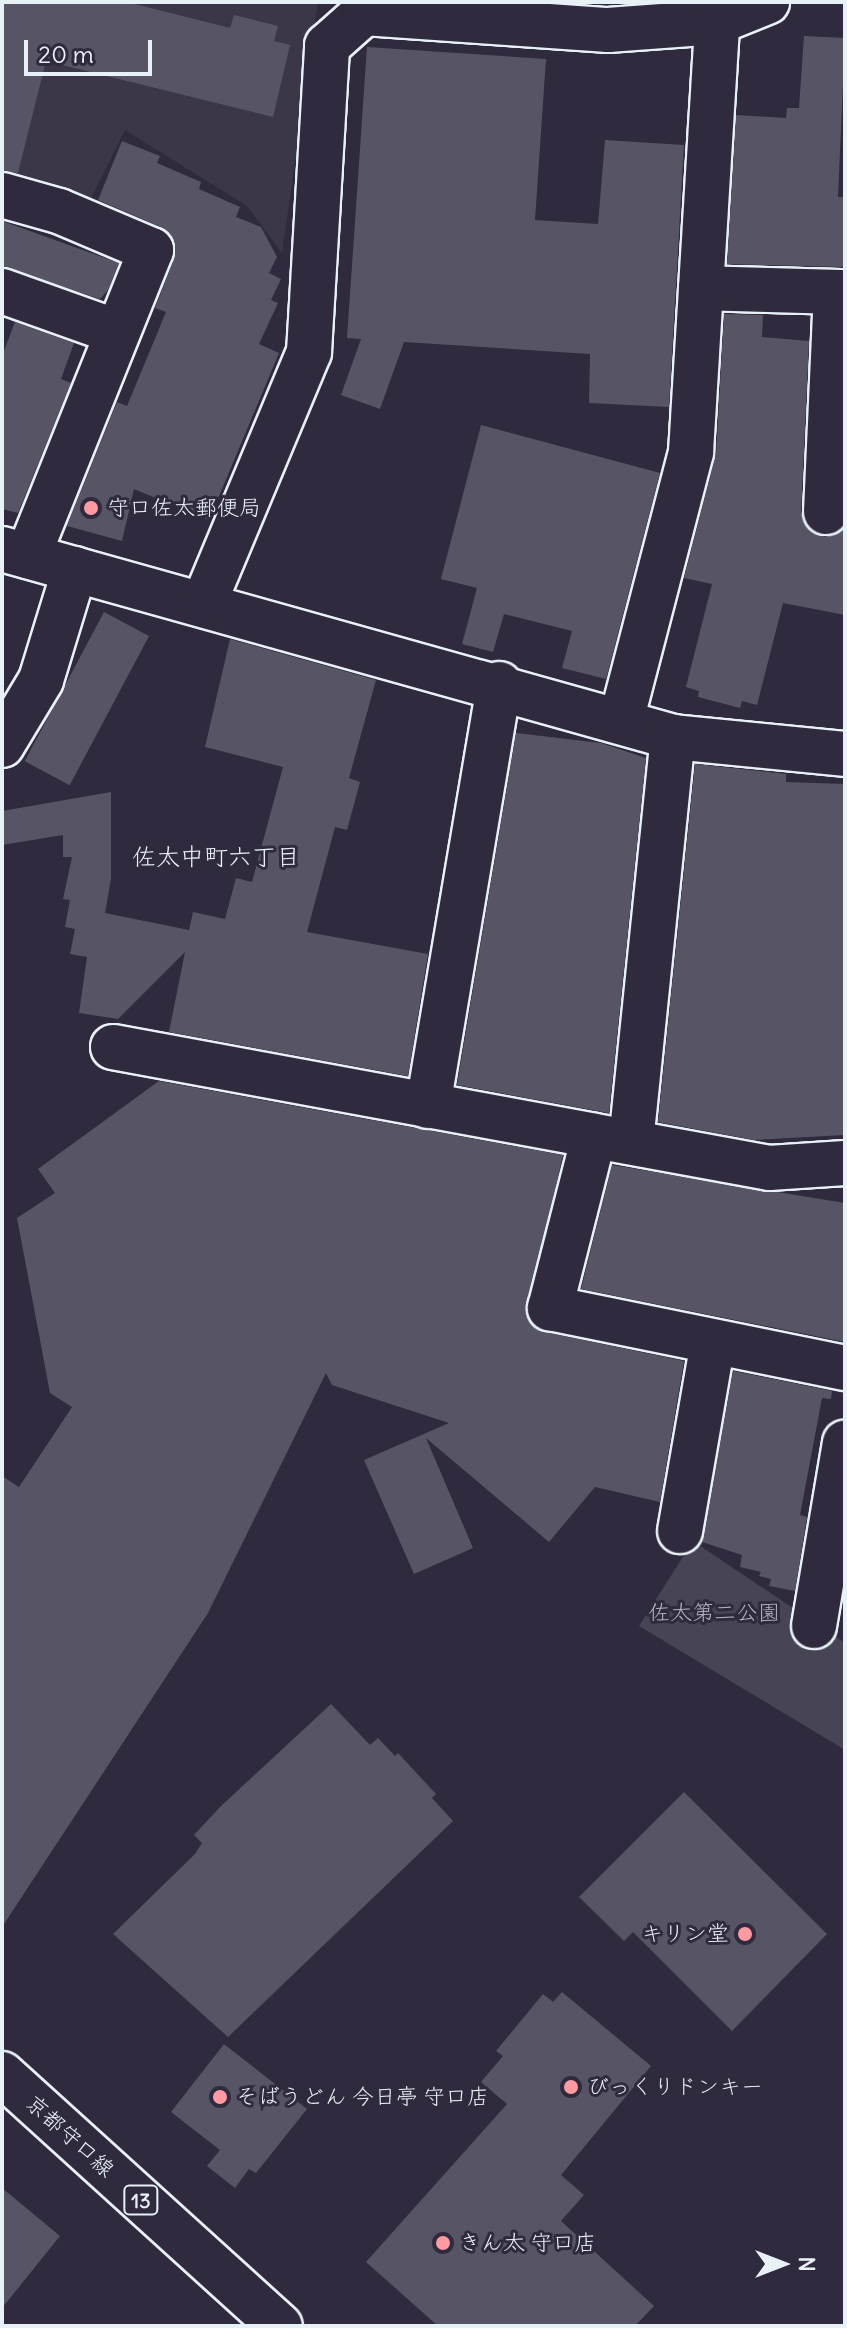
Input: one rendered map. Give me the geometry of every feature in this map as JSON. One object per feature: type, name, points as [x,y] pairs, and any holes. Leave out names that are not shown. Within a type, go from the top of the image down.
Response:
[{"type":"street","points":[[204,603],[309,352],[327,46],[364,13],[608,30],[717,22],[767,2]]},
{"type":"street","points":[[621,721],[691,452],[717,22]]},
{"type":"street","points":[[2,195],[59,211],[151,250],[117,332],[15,553],[499,684],[673,737],[845,754]]},
{"type":"street","points":[[701,288],[840,292],[826,512]]},
{"type":"street","points":[[2,291],[117,332]]},
{"type":"street","points":[[2,745],[41,680],[75,569]]},
{"type":"street","points":[[428,1106],[499,684]]},
{"type":"street","points":[[673,737],[612,1139],[550,1308],[845,1368]]},
{"type":"street","points":[[113,1047],[769,1168],[845,1163]]},
{"type":"street","points":[[680,1531],[713,1342]]},
{"type":"street","points":[[814,1626],[845,1443]]},
{"type":"street","name":"京都守口線","points":[[2,2074],[280,2326]]},
{"type":"shaded area","points":[[2,2],[318,2],[282,253],[247,206],[125,130],[86,208],[2,184]]},
{"type":"green space","name":"佐太第二公園","points":[[693,1541],[845,1643],[845,1750],[639,1626]]},
{"type":"building","points":[[2,2],[127,2],[230,28],[234,15],[278,26],[274,41],[290,45],[273,117],[46,61],[18,173],[2,171]]},
{"type":"building","points":[[804,36],[845,38],[838,197],[845,197],[845,267],[727,264],[736,115],[786,118],[787,108],[799,108]]},
{"type":"building","points":[[367,47],[546,59],[535,220],[598,224],[605,140],[684,145],[669,407],[589,403],[590,354],[404,342],[380,409],[341,395],[361,339],[347,338]]},
{"type":"building","points":[[122,141],[160,156],[157,163],[201,182],[199,189],[240,207],[236,217],[261,227],[277,257],[269,273],[281,279],[271,300],[278,303],[259,344],[279,353],[209,520],[134,489],[122,541],[67,526],[117,402],[127,406],[166,312],[155,308],[174,259],[171,236],[161,227],[98,200]]},
{"type":"building","points":[[2,221],[119,263],[108,290],[100,299],[2,267]]},
{"type":"building","points":[[724,314],[763,315],[762,337],[809,341],[801,512],[813,533],[826,537],[845,528],[845,615],[783,603],[757,705],[742,701],[740,708],[698,697],[699,691],[686,687],[712,584],[684,578],[716,454]]},
{"type":"building","points":[[15,322],[74,343],[61,379],[71,383],[18,513],[2,509],[2,356]]},
{"type":"building","points":[[481,425],[660,473],[606,679],[562,668],[572,631],[504,614],[493,652],[462,644],[477,588],[441,579]]},
{"type":"building","points":[[104,612],[149,636],[70,785],[25,761]]},
{"type":"building","points":[[230,639],[376,680],[349,778],[360,782],[347,830],[335,827],[307,932],[428,954],[408,1076],[169,1032],[185,952],[118,1019],[79,1013],[87,957],[70,954],[75,929],[65,927],[70,900],[63,899],[72,857],[63,857],[63,835],[2,845],[2,811],[111,792],[111,879],[105,913],[189,930],[193,912],[225,919],[236,878],[252,882],[283,767],[205,747]]},
{"type":"building","points":[[516,733],[601,743],[646,758],[609,1113],[457,1085]]},
{"type":"building","points":[[695,764],[786,774],[786,782],[845,784],[845,1135],[754,1140],[658,1122]]},
{"type":"building","points":[[159,1081],[563,1155],[526,1314],[545,1332],[684,1361],[660,1502],[595,1487],[549,1542],[426,1438],[473,1548],[414,1574],[364,1460],[449,1423],[332,1385],[326,1373],[208,1613],[2,1927],[2,1476],[19,1487],[72,1407],[50,1393],[17,1218],[55,1193],[38,1169]]},
{"type":"building","points":[[612,1165],[845,1203],[845,1342],[581,1289]]},
{"type":"building","points":[[733,1371],[832,1391],[831,1399],[822,1398],[800,1515],[807,1517],[795,1591],[769,1586],[771,1579],[759,1576],[761,1572],[740,1567],[742,1555],[702,1542]]},
{"type":"building","points":[[331,1704],[370,1745],[378,1738],[395,1756],[398,1753],[436,1794],[432,1798],[453,1821],[228,2037],[113,1934],[195,1854],[202,1843],[194,1835],[220,1807]]},
{"type":"building","points":[[684,1792],[827,1934],[732,2031],[633,1932],[624,1941],[579,1897]]},
{"type":"building","points":[[562,1992],[651,2066],[561,2175],[584,2195],[561,2221],[654,2306],[635,2326],[438,2326],[366,2262],[507,2104],[481,2082],[503,2056],[496,2051],[543,1994],[553,2002]]},
{"type":"building","points":[[224,2044],[307,2109],[256,2173],[249,2169],[235,2188],[207,2166],[220,2150],[171,2112]]},
{"type":"building","points":[[2,2188],[60,2236],[2,2308]]},
{"type":"place","name":"守口佐太郵便局","points":[[91,508]]},
{"type":"place","name":"キリン堂","points":[[745,1934]]},
{"type":"place","name":"びっくりドンキー","points":[[571,2087]]},
{"type":"place","name":"そばうどん 今日亭 守口店","points":[[220,2097]]},
{"type":"place","name":"きん太 守口店","points":[[443,2243]]},
{"type":"district","name":"佐太中町六丁目","points":[[216,857]]}]
